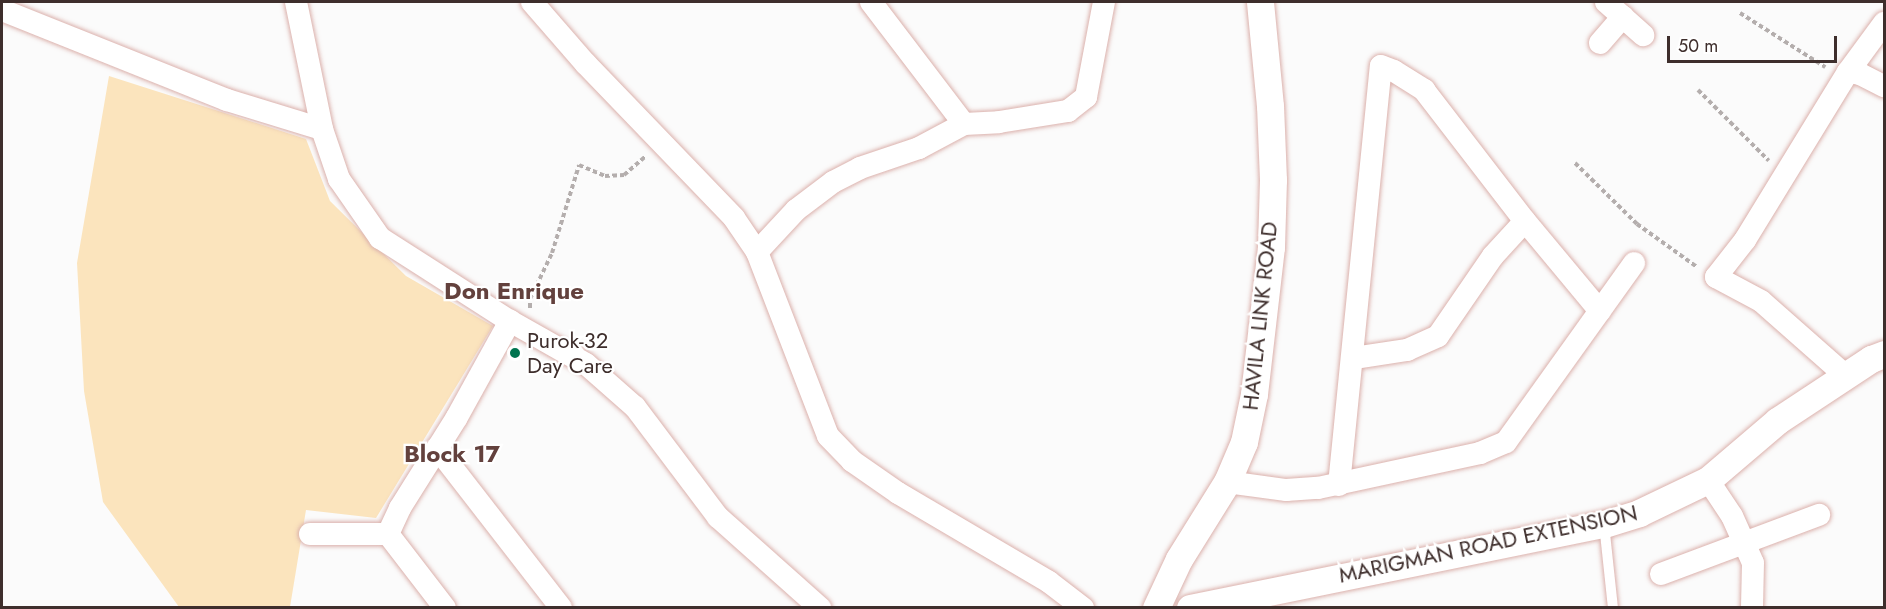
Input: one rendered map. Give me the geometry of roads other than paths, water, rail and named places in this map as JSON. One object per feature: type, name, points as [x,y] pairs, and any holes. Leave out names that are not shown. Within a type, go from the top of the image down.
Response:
[{"type":"street","points":[[296,2],[322,129],[339,179],[380,238],[510,321],[586,364],[635,407],[718,517],[820,608]]},
{"type":"street","points":[[532,2],[585,63],[734,218],[757,252],[828,436],[852,461],[898,493],[1049,582],[1083,608]]},
{"type":"street","points":[[871,2],[964,124]]},
{"type":"street","points":[[757,252],[796,210],[832,182],[860,168],[919,148],[964,124],[999,122],[1068,111],[1086,97],[1104,2]]},
{"type":"street","name":"HAVILA LINK ROAD","points":[[1156,608],[1179,558],[1227,482],[1244,442],[1254,394],[1271,247],[1273,180],[1270,106],[1260,2]]},
{"type":"street","points":[[1606,2],[1643,35]]},
{"type":"street","points":[[2,10],[227,100],[322,129]]},
{"type":"street","points":[[1600,43],[1623,17]]},
{"type":"street","points":[[1846,376],[1761,301],[1716,277],[1745,240],[1846,75],[1884,23]]},
{"type":"street","points":[[1339,485],[1354,358],[1381,66],[1394,71],[1424,90],[1525,221],[1600,311]]},
{"type":"street","points":[[1846,75],[1860,74],[1884,86]]},
{"type":"street","points":[[1354,358],[1380,357],[1407,350],[1438,336],[1493,256],[1525,221]]},
{"type":"street","points":[[1227,482],[1286,490],[1339,485],[1480,453],[1506,442],[1634,263]]},
{"type":"street","points":[[388,534],[400,508],[510,321]]},
{"type":"street","name":"MARIGMAN ROAD EXTENSION","points":[[1190,608],[1604,524],[1639,513],[1708,480],[1777,421],[1884,354]]},
{"type":"street","points":[[437,447],[561,608]]},
{"type":"street","points":[[1708,480],[1746,543],[1753,563],[1752,608]]},
{"type":"street","points":[[1661,574],[1819,515]]},
{"type":"street","points":[[310,534],[388,534]]},
{"type":"street","points":[[388,534],[445,608]]},
{"type":"lane","points":[[1604,524],[1612,608]]},
{"type":"place","name":"Purok-32 Day Care","points":[[515,353]]},
{"type":"district","name":"Don Enrique","points":[[514,291]]},
{"type":"district","name":"Block 17","points":[[452,454]]}]
